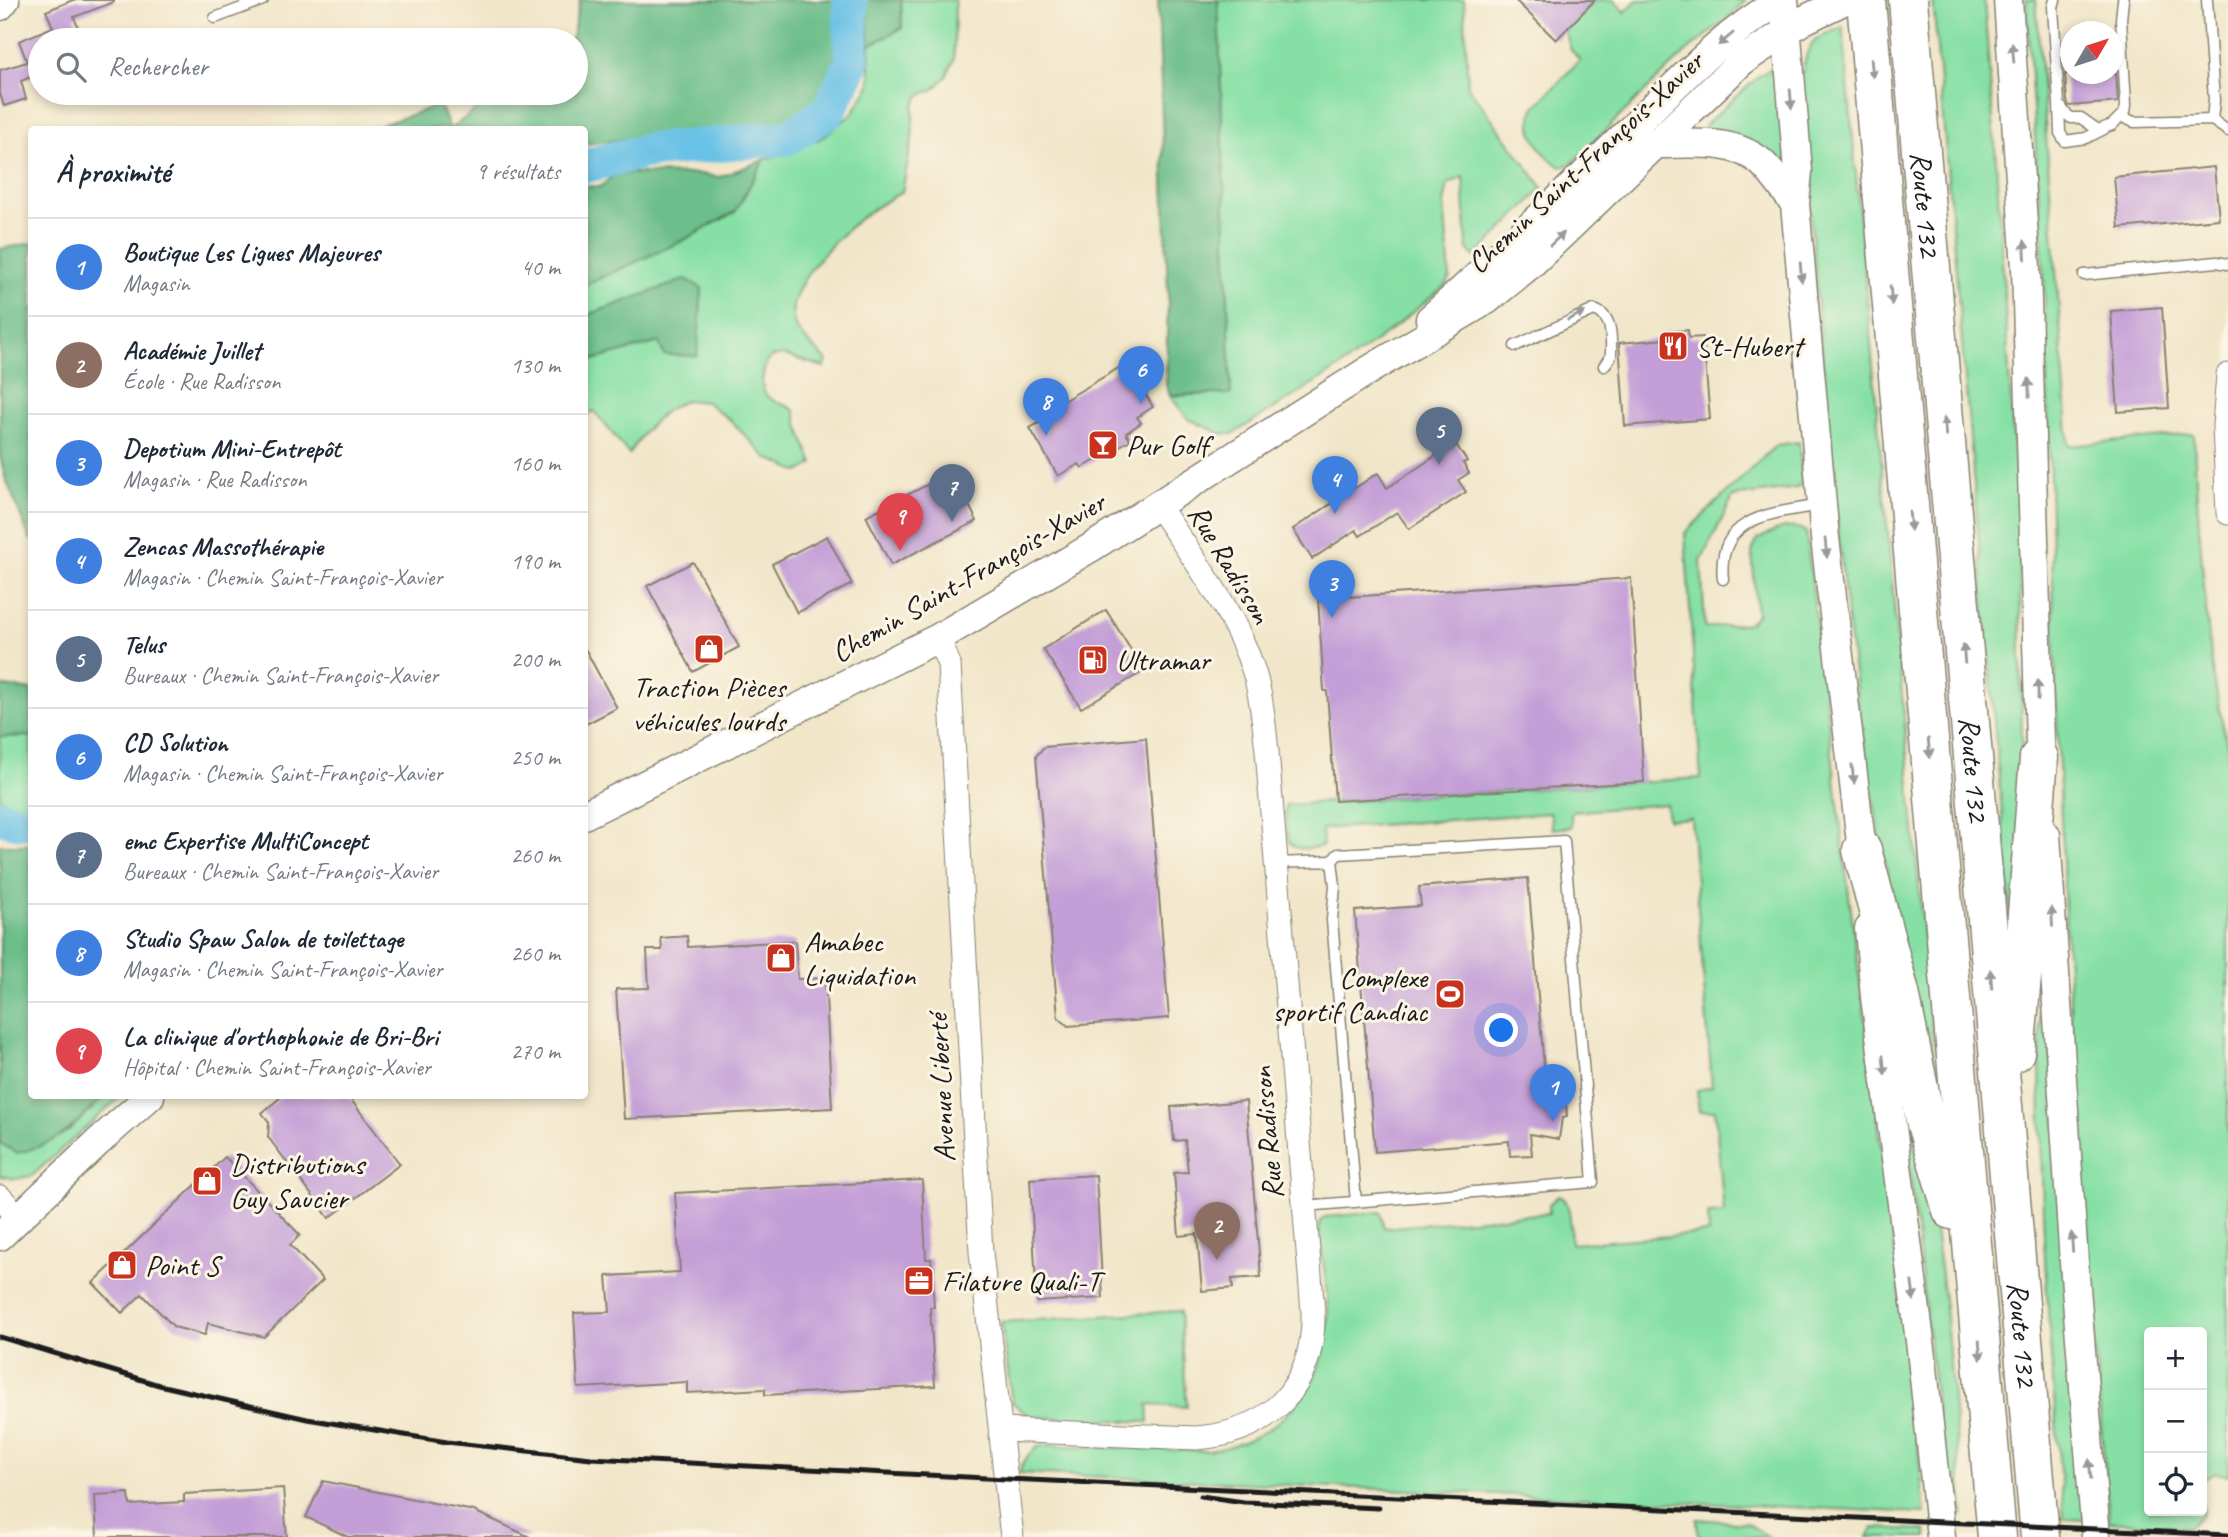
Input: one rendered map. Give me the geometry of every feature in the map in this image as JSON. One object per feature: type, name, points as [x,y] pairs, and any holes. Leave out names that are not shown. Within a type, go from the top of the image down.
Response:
[{"type":"highway","name":"Route 132","points":[[1866,0],[1997,1537]]},
{"type":"highway","name":"Route 132","points":[[1908,0],[2040,1537]]},
{"type":"highway","points":[[2006,1144],[2027,938],[2039,758]]},
{"type":"highway","points":[[1863,850],[1899,993],[1926,1124],[1974,1282]]},
{"type":"street","points":[[0,6],[5,0]]},
{"type":"street","points":[[1783,0],[1798,171],[1795,204],[1822,505],[1863,850],[1875,997],[1924,1376],[1941,1537]]},
{"type":"street","name":"Chemin Saint-François-Xavier","points":[[1368,370],[1472,281],[1711,52],[1742,26],[1783,0]]},
{"type":"street","points":[[2008,0],[2026,268],[2039,758],[2050,867],[2075,1276],[2096,1537]]},
{"type":"street","name":"Chemin Saint-François-Xavier","points":[[588,813],[938,638],[1158,505],[1368,370],[1487,300],[1509,284],[1742,61],[1786,31],[1836,4]]},
{"type":"street","points":[[1656,144],[1715,144],[1743,151],[1770,171],[1795,204]]},
{"type":"street","points":[[2228,375],[2224,426],[2228,513]]},
{"type":"street","name":"Rue Radisson","points":[[1001,1430],[1196,1437],[1226,1435],[1267,1415],[1295,1385],[1310,1351],[1313,1312],[1264,723],[1254,673],[1241,639],[1158,505]]},
{"type":"street","name":"Avenue Liberté","points":[[938,638],[948,664],[981,1252],[1012,1537]]},
{"type":"street","points":[[6,1217],[146,1099]]},
{"type":"lane","points":[[215,18],[263,0]]},
{"type":"lane","points":[[2055,0],[2053,7],[2060,133],[2065,141],[2086,138],[2122,117],[2126,105],[2121,19],[2123,0]]},
{"type":"lane","points":[[2207,0],[2214,100],[2212,120]]},
{"type":"lane","points":[[2059,104],[2060,109],[2071,118],[2081,118],[2098,130],[2104,129]]},
{"type":"lane","points":[[2122,117],[2134,122],[2212,120],[2228,131]]},
{"type":"lane","points":[[2084,275],[2217,262],[2228,264]]},
{"type":"lane","points":[[1515,346],[1594,310],[1607,318],[1610,331],[1611,356],[1604,366]]},
{"type":"lane","points":[[1723,579],[1723,554],[1732,535],[1741,527],[1773,514],[1822,505]]},
{"type":"lane","points":[[1276,863],[1332,861],[1338,854],[1564,841],[1592,1170],[1593,1182],[1305,1206]]},
{"type":"lane","points":[[1332,861],[1335,886],[1332,920],[1356,1202]]},
{"type":"green space","points":[[580,0],[834,0],[837,19],[834,73],[820,101],[792,124],[748,129],[697,130],[588,144],[588,126],[454,126],[483,105],[588,105],[588,28],[574,28]]},
{"type":"green space","points":[[866,0],[901,0],[902,28],[870,45]]},
{"type":"green space","points":[[901,0],[955,0],[954,59],[946,77],[933,90],[920,95],[914,105],[912,141],[902,192],[852,225],[820,258],[800,287],[794,302],[793,316],[800,333],[827,361],[824,367],[783,355],[771,357],[762,377],[765,394],[795,411],[813,464],[799,472],[767,458],[731,421],[706,402],[685,400],[665,411],[645,431],[629,454],[594,411],[588,414],[588,361],[660,342],[697,356],[698,332],[588,316],[588,284],[684,240],[735,212],[764,160],[820,139],[852,114],[870,85],[870,45],[902,28]]},
{"type":"green space","points":[[1158,0],[1218,0],[1231,394],[1170,395],[1166,385],[1168,295]]},
{"type":"green space","points":[[1218,0],[1464,0],[1468,87],[1543,188],[1475,257],[1467,248],[1463,177],[1448,184],[1444,203],[1450,278],[1447,284],[1340,367],[1233,434],[1222,434],[1188,419],[1170,396],[1231,393]]},
{"type":"green space","points":[[1595,0],[1614,0],[1625,12],[1637,0],[1745,0],[1725,21],[1684,54],[1571,164],[1561,167],[1547,156],[1536,141],[1531,124],[1532,115],[1535,107],[1580,60],[1571,50],[1565,31]]},
{"type":"green space","points":[[1933,0],[1984,0],[2019,495],[2022,743],[2018,920],[2011,920]]},
{"type":"green space","points":[[2026,0],[2036,0],[2069,446],[2194,434],[2209,640],[2218,704],[2228,747],[2228,1476],[2216,1473],[2207,1478],[2207,1327],[2144,1327],[2144,1516],[2201,1516],[2189,1527],[2109,1521],[2082,1196],[2066,936],[2044,275]]},
{"type":"green space","points":[[1843,27],[1938,1102],[1893,900],[1864,748],[1847,619],[1824,385],[1798,71],[1803,71],[1807,53],[1814,41]]},
{"type":"green space","points":[[1772,68],[1772,71],[1780,71],[1788,171],[1706,132],[1705,125],[1759,76]]},
{"type":"green space","points":[[440,105],[449,126],[378,126]]},
{"type":"green space","points":[[764,160],[735,212],[684,240],[588,284],[588,186],[600,187],[613,176],[630,173],[700,174],[720,177]]},
{"type":"green space","points":[[28,244],[28,534],[5,477],[0,456],[0,249]]},
{"type":"green space","points":[[686,279],[702,288],[697,356],[664,355],[659,342],[588,361],[588,315]]},
{"type":"green space","points":[[1799,442],[1802,483],[1797,488],[1733,497],[1701,561],[1705,628],[1749,623],[1757,615],[1752,552],[1757,540],[1775,531],[1794,527],[1806,532],[1925,1513],[1019,1473],[1028,1456],[1042,1445],[1207,1451],[1232,1446],[1275,1424],[1293,1408],[1307,1389],[1325,1344],[1328,1307],[1319,1227],[1320,1221],[1325,1217],[1381,1212],[1384,1228],[1549,1213],[1549,1204],[1558,1196],[1569,1209],[1571,1244],[1709,1233],[1708,1214],[1724,1213],[1715,1110],[1699,1112],[1697,1090],[1712,1087],[1691,818],[1668,820],[1666,804],[1571,812],[1571,827],[1552,829],[1550,813],[1322,829],[1323,846],[1300,849],[1289,842],[1285,805],[1701,778],[1685,533],[1776,445]]},
{"type":"green space","points":[[0,686],[28,690],[28,736],[0,737]]},
{"type":"green space","points":[[28,736],[28,811],[14,807],[0,797],[0,737]]},
{"type":"green space","points":[[0,845],[28,845],[28,1099],[101,1099],[66,1132],[45,1144],[17,1153],[0,1143]]},
{"type":"green space","points":[[2039,890],[2086,1520],[2064,1519],[2052,1378],[2042,1194]]},
{"type":"green space","points":[[1893,1017],[1932,1206],[1945,1307],[1963,1515],[1948,1514]]},
{"type":"green space","points":[[101,1099],[118,1099],[32,1176],[15,1179],[0,1176],[0,1143],[17,1153],[69,1131]]},
{"type":"green space","points":[[1180,1311],[1187,1407],[1148,1405],[1149,1422],[1036,1417],[1026,1414],[1012,1402],[1001,1322]]},
{"type":"green space","points":[[1697,1519],[1746,1523],[1768,1537],[1698,1537]]},
{"type":"green space","points":[[1873,1528],[1926,1530],[1927,1537],[1868,1537]]},
{"type":"building","points":[[73,0],[114,0],[74,17],[78,28],[51,28],[53,27],[46,11]]},
{"type":"building","points":[[1515,0],[1595,0],[1556,40]]},
{"type":"building","points":[[28,37],[28,78],[21,81],[26,99],[4,106],[0,94],[0,70],[27,62],[19,41]]},
{"type":"building","points":[[2066,84],[2117,84],[2118,102],[2069,106]]},
{"type":"building","points":[[2214,167],[2219,219],[2119,228],[2114,177]]},
{"type":"building","points":[[2162,307],[2169,408],[2118,412],[2111,311]]},
{"type":"building","points":[[1688,330],[1689,338],[1703,337],[1710,419],[1625,426],[1619,343],[1666,339],[1666,332]]},
{"type":"building","points":[[1127,363],[1153,407],[1137,417],[1141,423],[1126,433],[1130,440],[1082,468],[1079,464],[1058,476],[1030,428],[1053,415],[1050,409]]},
{"type":"building","points":[[1455,443],[1467,461],[1463,463],[1469,473],[1458,480],[1466,492],[1409,529],[1397,512],[1360,536],[1356,530],[1312,559],[1293,529],[1378,473],[1387,488]]},
{"type":"building","points":[[952,472],[977,521],[891,565],[866,516]]},
{"type":"building","points":[[827,536],[852,584],[797,613],[772,564]]},
{"type":"building","points":[[693,562],[739,647],[693,672],[647,586]]},
{"type":"building","points":[[1631,578],[1644,782],[1335,801],[1318,599]]},
{"type":"building","name":"Ultramar","points":[[1106,610],[1144,671],[1081,708],[1043,649]]},
{"type":"building","points":[[588,654],[617,708],[588,723]]},
{"type":"building","points":[[1146,738],[1169,1018],[1068,1026],[1058,1017],[1036,756],[1044,747]]},
{"type":"building","name":"Complexe sportif Candiac","points":[[1528,878],[1545,1079],[1564,1077],[1567,1117],[1562,1118],[1559,1139],[1530,1134],[1532,1155],[1510,1156],[1509,1141],[1375,1152],[1355,911],[1421,906],[1419,887]]},
{"type":"building","points":[[687,936],[688,947],[795,941],[798,979],[825,978],[832,1108],[624,1119],[616,989],[649,988],[647,950],[662,950],[661,938]]},
{"type":"building","points":[[278,1099],[350,1099],[400,1164],[329,1218],[268,1137],[269,1122],[262,1113]]},
{"type":"building","points":[[1246,1101],[1261,1277],[1232,1279],[1233,1288],[1202,1291],[1197,1234],[1179,1236],[1174,1173],[1188,1172],[1185,1140],[1174,1141],[1171,1107]]},
{"type":"building","points":[[225,1157],[300,1235],[290,1245],[323,1280],[264,1337],[208,1323],[205,1335],[174,1327],[142,1294],[122,1313],[93,1283]]},
{"type":"building","points":[[1096,1175],[1103,1298],[1037,1302],[1030,1179]]},
{"type":"building","points":[[922,1180],[926,1259],[931,1259],[934,1307],[930,1307],[935,1386],[765,1395],[765,1389],[687,1393],[687,1382],[578,1388],[574,1313],[610,1312],[607,1276],[680,1272],[675,1193]]},
{"type":"building","points":[[323,1481],[474,1511],[530,1537],[348,1537],[306,1517]]},
{"type":"building","points":[[283,1488],[287,1537],[97,1537],[95,1495],[129,1493],[130,1505],[184,1502],[184,1494]]},
{"type":"waterway","points":[[588,165],[647,151],[787,138],[828,112],[852,63],[850,0]]},
{"type":"waterway","points":[[0,816],[17,822],[28,822]]},
{"type":"railway","points":[[0,1337],[159,1385],[307,1419],[447,1442],[591,1458],[2228,1535]]},
{"type":"railway","points":[[1201,1496],[1244,1502],[1379,1508]]},
{"type":"place","name":"St-Hubert","points":[[1673,346]]},
{"type":"place","name":"CD Solution","points":[[1141,404]]},
{"type":"place","name":"Studio Spaw Salon de toilettage","points":[[1046,436]]},
{"type":"place","name":"Pur Golf","points":[[1103,445]]},
{"type":"place","name":"Telus","points":[[1439,465]]},
{"type":"place","name":"Zencas Massothérapie","points":[[1335,514]]},
{"type":"place","name":"emc Expertise MultiConcept","points":[[952,522]]},
{"type":"place","name":"La clinique d'orthophonie de Bri-Bri","points":[[900,551]]},
{"type":"place","name":"Depotium Mini-Entrepôt","points":[[1332,618]]},
{"type":"place","name":"Traction Pièces véhicules lourds","points":[[709,649]]},
{"type":"place","name":"Ultramar","points":[[1093,660]]},
{"type":"place","name":"Amabec Liquidation","points":[[781,958]]},
{"type":"place","name":"Complexe sportif Candiac","points":[[1450,994]]},
{"type":"place","name":"Boutique Les Ligues Majeures","points":[[1553,1122]]},
{"type":"place","name":"Distributions Guy Saucier","points":[[207,1181]]},
{"type":"place","name":"Académie Juillet","points":[[1217,1260]]},
{"type":"place","name":"Point S","points":[[122,1265]]},
{"type":"place","name":"Filature Quali-T","points":[[919,1281]]}]
